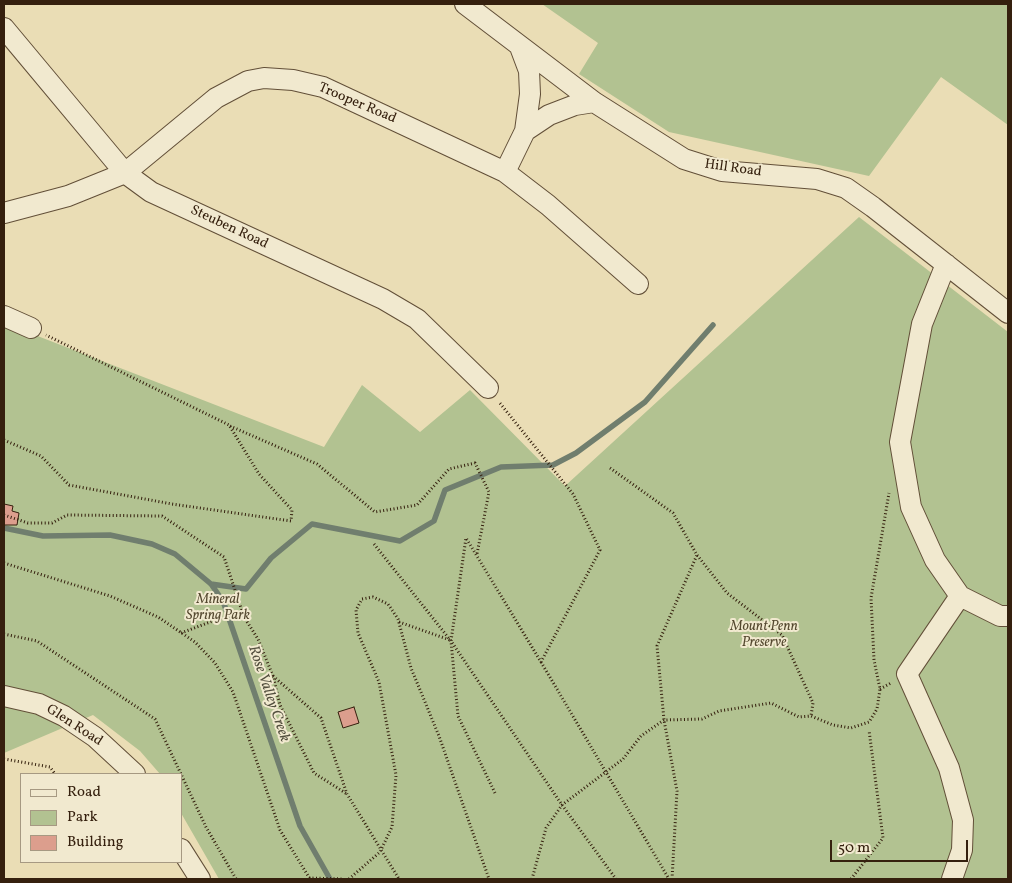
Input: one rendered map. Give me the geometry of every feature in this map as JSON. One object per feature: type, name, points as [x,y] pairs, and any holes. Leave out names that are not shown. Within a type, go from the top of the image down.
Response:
[{"type":"street","name":"Hill Road","points":[[465,4],[594,102],[676,155],[709,168],[817,179],[846,188],[1008,313]]},
{"type":"street","name":"Steuben Road","points":[[4,28],[124,174],[151,192],[382,299],[416,319],[488,388]]},
{"type":"street","points":[[505,172],[525,131],[530,94],[529,71],[520,47]]},
{"type":"street","name":"Trooper Road","points":[[4,213],[68,196],[124,174],[216,98],[248,81],[264,78],[293,80],[323,88],[505,172],[548,205],[638,284]]},
{"type":"street","points":[[525,131],[549,115],[575,105],[594,102]]},
{"type":"street","points":[[946,264],[922,324],[900,442],[910,507],[935,560],[960,596],[1000,616],[1008,616]]},
{"type":"street","points":[[4,316],[31,328]]},
{"type":"street","points":[[952,879],[962,850],[963,820],[949,768],[906,674],[960,596]]},
{"type":"street","name":"Glen Road","points":[[4,696],[39,704],[64,716],[95,737],[133,773]]},
{"type":"street","points":[[182,851],[200,879]]},
{"type":"path","points":[[31,328],[229,425],[317,464],[374,512],[417,505],[449,469],[474,463],[489,492],[476,555]]},
{"type":"path","points":[[488,388],[573,494],[600,550],[541,662]]},
{"type":"path","points":[[4,440],[41,456],[69,485],[172,504],[291,521],[292,510],[259,474],[229,425]]},
{"type":"path","points":[[610,468],[673,513],[697,555],[727,594],[782,635],[813,703],[811,716]]},
{"type":"path","points":[[532,879],[546,828],[562,805],[623,759],[641,736],[664,720],[702,719],[719,711],[771,704],[799,717],[811,716],[834,726],[851,728],[869,722],[877,709],[880,689],[874,660],[871,598],[890,483]]},
{"type":"path","points":[[4,515],[28,523],[52,523],[67,515],[162,516],[224,558],[244,617],[258,639],[273,676],[280,705],[314,774],[347,794]]},
{"type":"path","points":[[495,792],[458,716],[451,641],[466,538],[670,879]]},
{"type":"path","points":[[374,544],[451,641],[562,805],[616,879]]},
{"type":"path","points":[[670,879],[677,792],[664,720],[657,646],[697,555]]},
{"type":"path","points":[[4,563],[110,596],[158,618],[195,642],[215,663],[233,692],[280,830],[309,878],[344,879]]},
{"type":"path","points":[[349,879],[380,852],[392,827],[396,775],[379,682],[358,633],[356,610],[362,599],[373,597],[388,604],[398,622],[411,668],[439,736],[489,879]]},
{"type":"path","points":[[181,633],[218,619],[244,617]]},
{"type":"path","points":[[398,622],[451,641]]},
{"type":"path","points":[[4,634],[36,641],[155,719],[180,773]]},
{"type":"path","points":[[273,676],[321,718],[347,794],[380,852],[399,879]]},
{"type":"path","points":[[850,879],[883,838],[869,730]]},
{"type":"path","points":[[4,759],[50,767],[54,773]]},
{"type":"path","points":[[182,776],[206,827],[236,879]]},
{"type":"green space","points":[[542,4],[1008,4],[1008,125],[941,77],[869,176],[669,132],[579,74],[598,43]]},
{"type":"green space","name":"Mount Penn Preserve","points":[[859,217],[1008,332],[1008,879],[219,879],[182,815],[182,773],[159,773],[140,751],[93,715],[4,753],[4,323],[324,447],[362,385],[420,432],[470,390],[565,486]]},
{"type":"building","points":[[4,504],[13,506],[12,511],[19,513],[17,525],[4,525]]},
{"type":"building","points":[[354,707],[359,723],[343,728],[338,712]]},
{"type":"waterway","points":[[211,584],[246,589],[271,558],[312,524],[400,541],[434,521],[445,490],[501,467],[553,465],[576,453],[645,402],[713,325]]},
{"type":"waterway","name":"Rose Valley Creek","points":[[4,528],[43,536],[110,535],[152,544],[175,554],[211,584],[223,601],[300,826],[330,879]]},
{"type":"park label","name":"Mineral Spring Park","points":[[218,608]]}]
